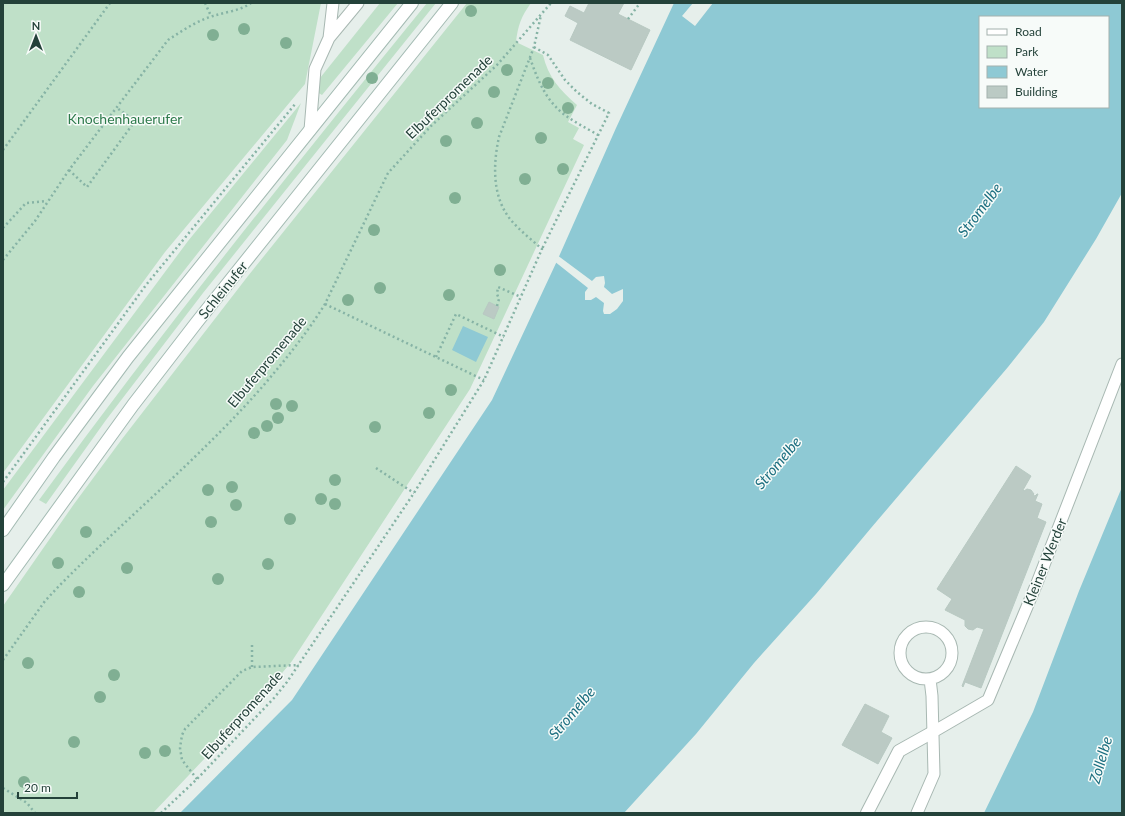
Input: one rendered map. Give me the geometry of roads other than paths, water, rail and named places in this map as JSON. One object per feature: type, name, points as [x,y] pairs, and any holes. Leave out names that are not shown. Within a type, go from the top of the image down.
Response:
[{"type":"main road","points":[[3,530],[54,457],[128,357],[412,3]]},
{"type":"main road","name":"Schleinufer","points":[[3,585],[133,405],[192,328],[452,3]]},
{"type":"main road","name":"Kleiner Werder","points":[[867,813],[900,751],[933,732]]},
{"type":"lane","points":[[329,38],[333,3]]},
{"type":"lane","points":[[310,130],[313,83],[316,65],[329,38],[358,3]]},
{"type":"lane","name":"Kleiner Werder","points":[[933,732],[988,700],[1037,583],[1122,364]]},
{"type":"lane","points":[[928,627],[936,629],[948,640],[951,648],[952,656],[944,672],[930,679],[921,679],[912,676],[901,663],[899,654],[900,645],[905,637],[911,631],[919,628],[928,627]]},
{"type":"lane","points":[[917,813],[934,774],[932,696],[930,679]]},
{"type":"water","name":"Stromelbe","points":[[674,3],[1122,3],[1122,193],[1096,239],[1044,322],[1008,367],[816,594],[754,663],[696,734],[624,813],[180,813],[292,700],[492,400]]},
{"type":"water","points":[[463,326],[488,337],[476,362],[452,350]]},
{"type":"water","name":"Zollelbe","points":[[1122,487],[1122,813],[984,813],[1033,712],[1079,591]]},
{"type":"park label","name":"Knochenhauerufer","points":[[125,119]]}]
